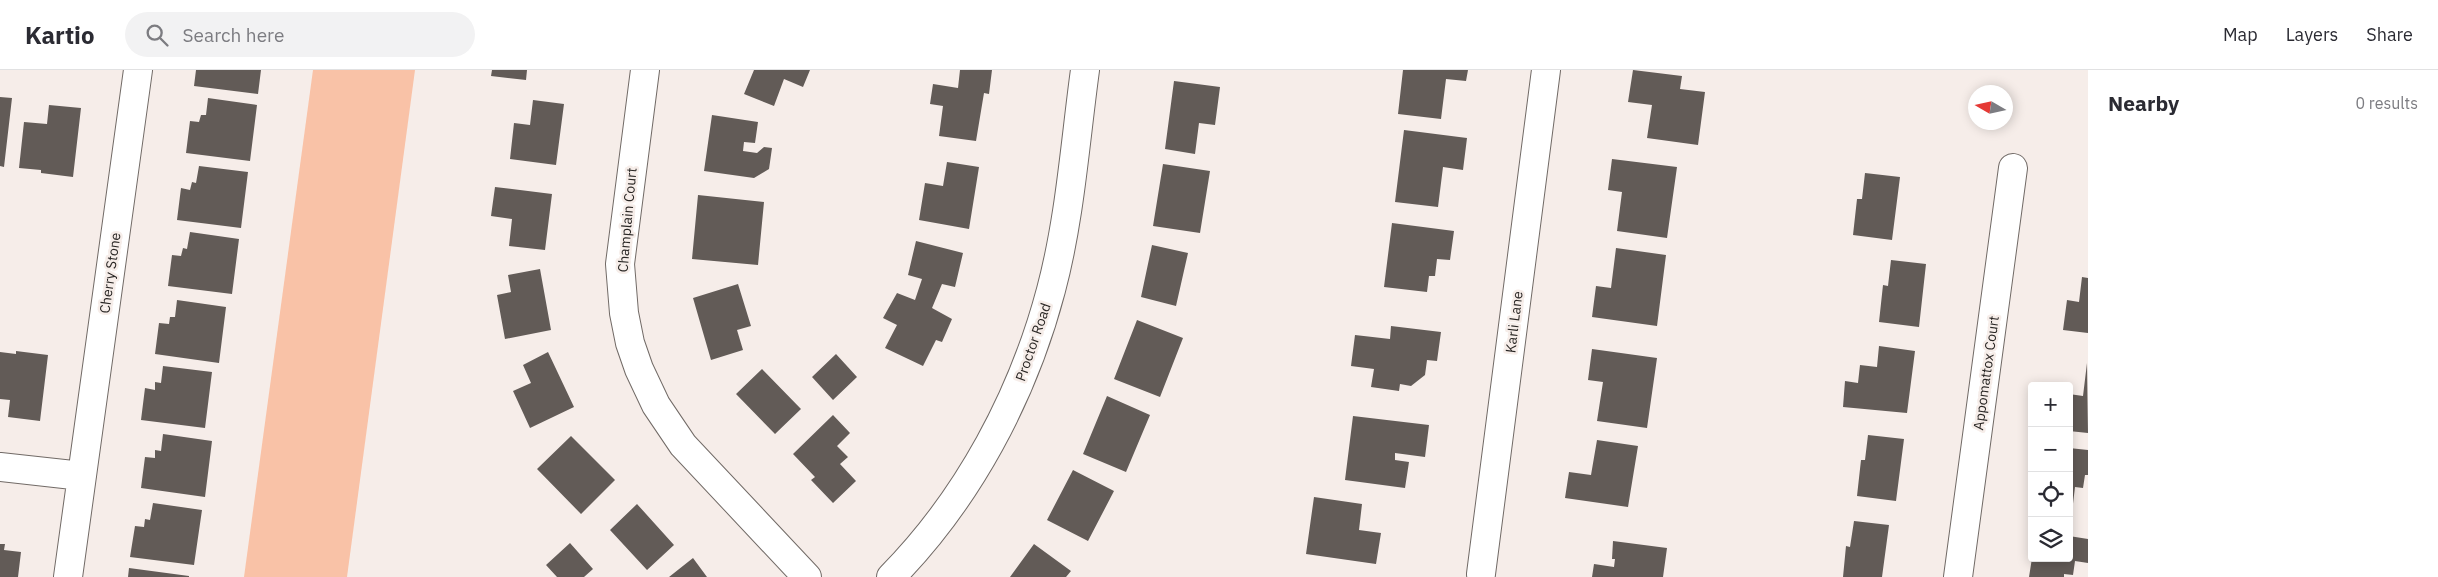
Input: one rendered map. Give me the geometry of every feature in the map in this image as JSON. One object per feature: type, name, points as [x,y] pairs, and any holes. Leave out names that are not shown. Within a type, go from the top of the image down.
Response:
[{"type":"street","name":"Cherry Stone","points":[[68,577],[138,70]]},
{"type":"street","name":"Champlain Court","points":[[645,70],[620,264],[624,314],[630,343],[639,369],[656,405],[683,445],[807,577]]},
{"type":"street","name":"Proctor Road","points":[[891,577],[909,558],[957,497],[996,432],[1033,348],[1051,290],[1062,241],[1085,70]]},
{"type":"street","name":"Karli Lane","points":[[1481,574],[1546,70]]},
{"type":"street","name":"Appomattox Court","points":[[1958,577],[2014,168]]},
{"type":"street","points":[[0,467],[82,476]]},
{"type":"shaded area","points":[[313,70],[415,70],[347,577],[244,577]]},
{"type":"building","points":[[196,70],[261,70],[258,94],[194,86]]},
{"type":"building","points":[[492,70],[527,70],[526,80],[491,76]]},
{"type":"building","points":[[754,70],[810,70],[803,87],[784,79],[774,106],[744,94]]},
{"type":"building","points":[[960,70],[992,70],[989,94],[984,93],[976,141],[939,136],[943,106],[930,104],[933,84],[958,88]]},
{"type":"building","points":[[1403,70],[1468,70],[1466,81],[1446,79],[1441,119],[1398,114]]},
{"type":"building","points":[[1633,70],[1682,76],[1680,89],[1705,92],[1698,145],[1647,138],[1652,105],[1628,102]]},
{"type":"building","points":[[1174,81],[1220,87],[1215,125],[1199,123],[1195,154],[1165,149]]},
{"type":"building","points":[[0,97],[12,98],[4,167],[0,166]]},
{"type":"building","points":[[208,98],[257,105],[250,161],[186,153],[190,121],[199,122],[201,115],[206,115]]},
{"type":"building","points":[[533,100],[564,104],[556,165],[510,159],[514,123],[530,125]]},
{"type":"building","points":[[49,105],[81,108],[73,177],[41,173],[41,170],[19,168],[24,122],[47,124]]},
{"type":"building","points":[[712,115],[758,122],[755,143],[744,142],[743,151],[757,153],[764,147],[772,148],[769,169],[754,178],[704,171]]},
{"type":"building","points":[[1404,130],[1467,138],[1463,170],[1443,167],[1438,207],[1395,202]]},
{"type":"building","points":[[1612,159],[1677,167],[1667,238],[1617,231],[1622,192],[1608,190]]},
{"type":"building","points":[[947,162],[979,167],[969,229],[919,220],[925,183],[943,186]]},
{"type":"building","points":[[1163,164],[1210,171],[1200,233],[1153,226]]},
{"type":"building","points":[[199,166],[248,172],[241,228],[177,220],[181,188],[190,190],[192,182],[196,183]]},
{"type":"building","points":[[1865,173],[1900,177],[1892,240],[1853,235],[1857,199],[1862,199]]},
{"type":"building","points":[[495,187],[552,194],[545,250],[509,246],[512,219],[491,216]]},
{"type":"building","points":[[698,195],[764,202],[758,265],[692,259]]},
{"type":"building","points":[[1392,223],[1454,231],[1450,260],[1437,259],[1435,276],[1429,276],[1427,292],[1384,287]]},
{"type":"building","points":[[190,232],[239,239],[232,294],[168,286],[172,255],[181,256],[183,248],[187,249]]},
{"type":"building","points":[[916,241],[963,253],[955,287],[942,284],[932,308],[952,319],[942,342],[936,340],[923,366],[885,348],[897,325],[883,318],[897,293],[915,300],[922,279],[908,275]]},
{"type":"building","points":[[1152,245],[1188,253],[1176,306],[1141,297]]},
{"type":"building","points":[[1616,248],[1666,255],[1657,326],[1592,317],[1596,286],[1611,288]]},
{"type":"building","points":[[1891,260],[1926,264],[1919,327],[1879,322],[1883,285],[1888,286]]},
{"type":"building","points":[[540,269],[551,330],[505,339],[497,295],[511,292],[508,275]]},
{"type":"building","points":[[2082,277],[2088,278],[2088,333],[2063,330],[2067,300],[2079,302]]},
{"type":"building","points":[[738,284],[751,326],[737,330],[743,350],[711,360],[693,298]]},
{"type":"building","points":[[177,300],[226,307],[219,363],[155,354],[159,323],[169,324],[170,317],[175,317]]},
{"type":"building","points":[[1137,320],[1183,338],[1160,397],[1114,379]]},
{"type":"building","points":[[1391,326],[1441,332],[1437,361],[1427,360],[1425,375],[1411,386],[1400,384],[1399,391],[1371,387],[1374,369],[1351,366],[1355,335],[1390,339]]},
{"type":"building","points":[[1879,346],[1915,351],[1907,413],[1843,407],[1845,381],[1858,383],[1860,365],[1877,367]]},
{"type":"building","points":[[1592,349],[1657,358],[1647,428],[1597,421],[1603,382],[1588,380]]},
{"type":"building","points":[[16,351],[48,355],[40,421],[8,417],[10,400],[0,399],[0,352],[16,354]]},
{"type":"building","points":[[548,352],[574,407],[530,428],[513,391],[531,383],[523,365]]},
{"type":"building","points":[[836,354],[857,377],[833,400],[812,377]]},
{"type":"building","points":[[2087,363],[2088,433],[2073,431],[2073,395],[2083,396]]},
{"type":"building","points":[[163,366],[212,372],[205,428],[141,420],[145,388],[155,390],[155,382],[161,383]]},
{"type":"building","points":[[762,369],[801,409],[775,434],[736,394]]},
{"type":"building","points":[[1107,396],[1150,415],[1126,472],[1083,454]]},
{"type":"building","points":[[833,415],[850,433],[837,446],[848,457],[840,464],[856,481],[833,503],[811,480],[815,477],[793,454]]},
{"type":"building","points":[[1353,416],[1429,425],[1425,457],[1395,453],[1395,460],[1409,462],[1405,488],[1345,480]]},
{"type":"building","points":[[163,434],[212,441],[205,497],[141,488],[145,457],[155,458],[155,450],[161,451]]},
{"type":"building","points":[[1868,435],[1904,439],[1896,501],[1857,496],[1861,460],[1865,460]]},
{"type":"building","points":[[571,436],[615,480],[581,514],[537,469]]},
{"type":"building","points":[[1597,440],[1638,446],[1628,507],[1565,498],[1569,472],[1591,475]]},
{"type":"building","points":[[2073,448],[2088,450],[2088,475],[2085,475],[2083,488],[2075,487],[2073,504]]},
{"type":"building","points":[[1073,470],[1114,491],[1088,541],[1047,520]]},
{"type":"building","points":[[1314,497],[1362,504],[1359,530],[1381,533],[1376,564],[1306,554]]},
{"type":"building","points":[[153,503],[202,510],[194,565],[130,557],[135,526],[144,527],[145,519],[150,520]]},
{"type":"building","points":[[637,504],[674,545],[647,570],[610,530]]},
{"type":"building","points":[[1854,521],[1889,525],[1882,577],[1843,577],[1846,546],[1850,547]]},
{"type":"building","points":[[2073,537],[2088,539],[2088,563],[2075,561],[2073,575],[2064,574],[2064,577],[2029,577],[2031,562],[2073,562]]},
{"type":"building","points":[[1613,541],[1667,548],[1663,577],[1592,577],[1594,564],[1614,567],[1615,559],[1612,559]]},
{"type":"building","points":[[570,543],[593,569],[584,577],[557,577],[546,565]]},
{"type":"building","points":[[0,544],[5,544],[4,550],[21,552],[18,577],[0,577]]},
{"type":"building","points":[[1034,544],[1071,571],[1066,577],[1010,577]]},
{"type":"building","points":[[693,558],[707,577],[669,577]]},
{"type":"building","points":[[129,568],[189,576],[189,577],[128,577]]}]
